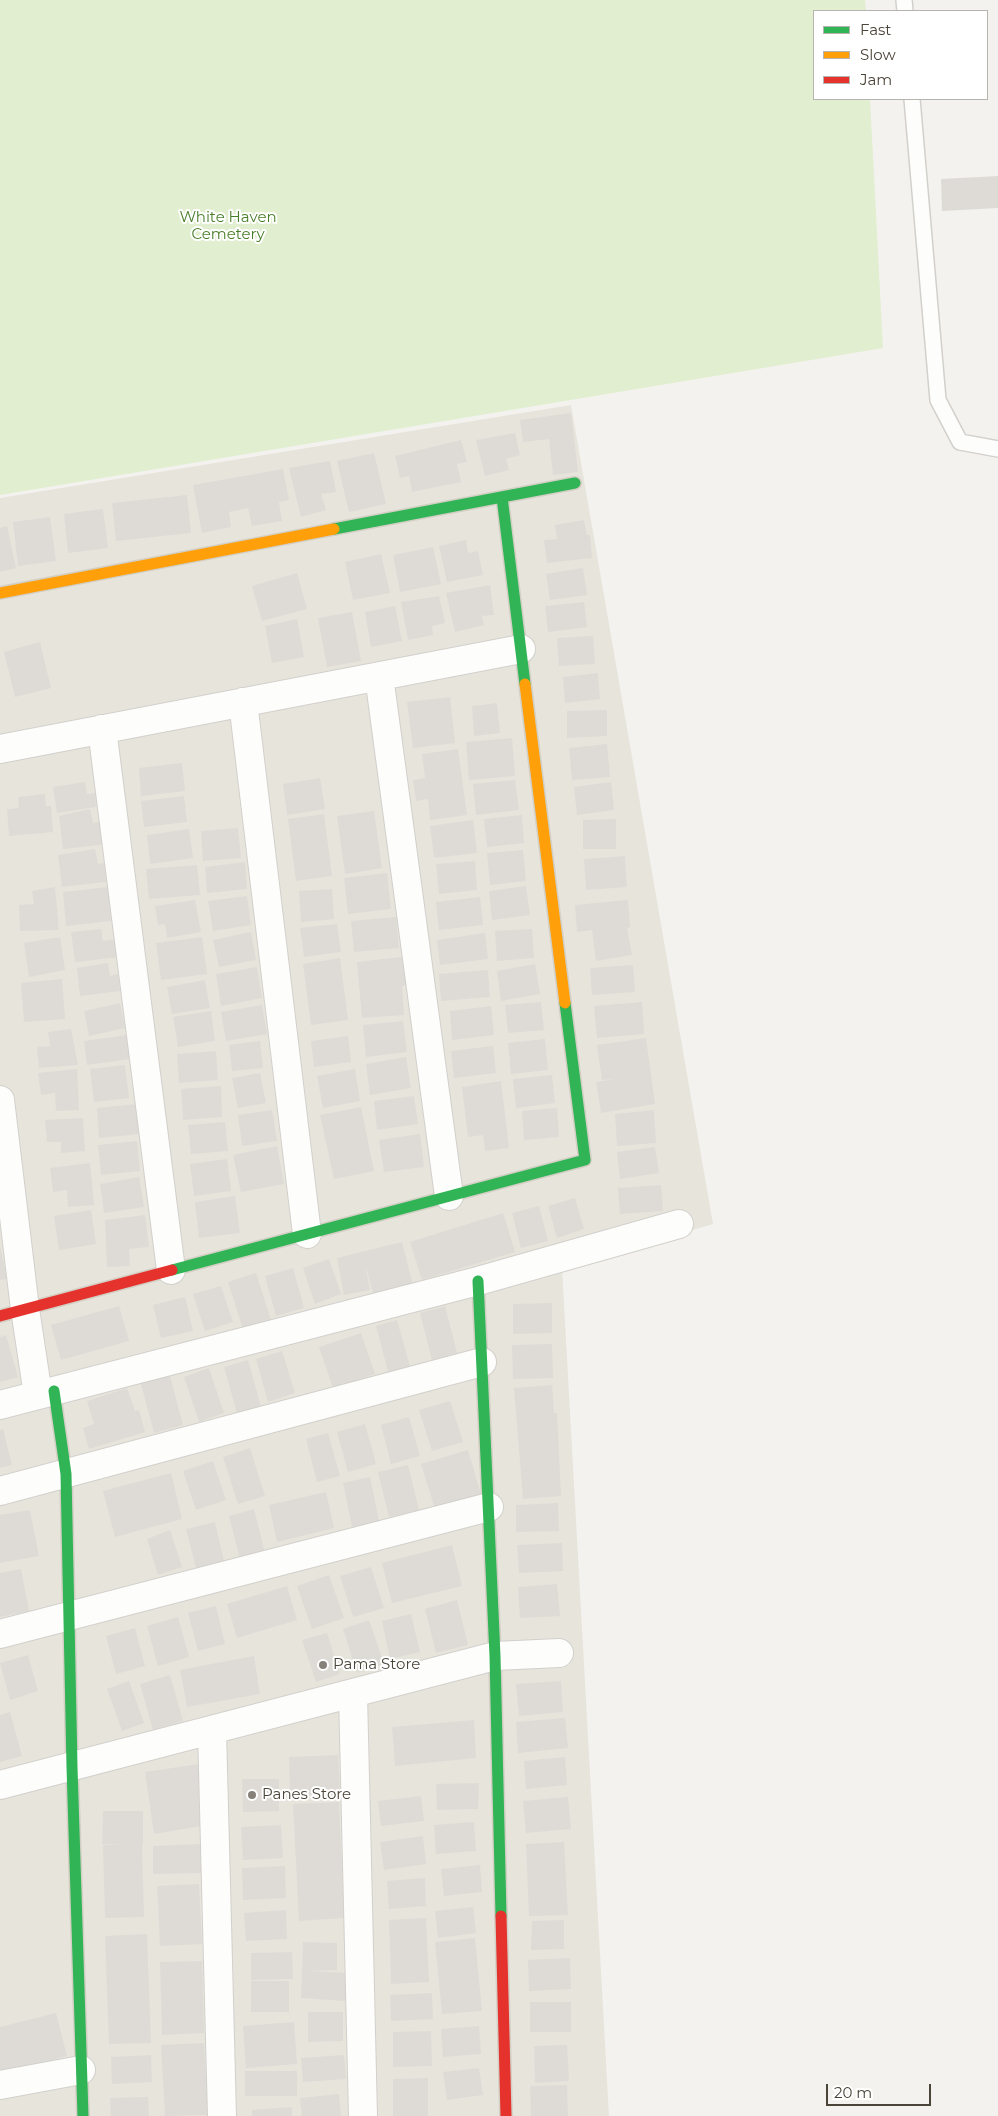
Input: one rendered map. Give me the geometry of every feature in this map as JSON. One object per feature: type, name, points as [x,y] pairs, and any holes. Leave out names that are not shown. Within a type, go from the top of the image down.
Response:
[{"type":"street","points":[[0,593],[575,483]]},
{"type":"street","points":[[12,1313],[585,1160],[502,497]]},
{"type":"street","points":[[0,749],[521,649]]},
{"type":"street","points":[[379,676],[449,1196]]},
{"type":"street","points":[[243,702],[307,1234]]},
{"type":"street","points":[[102,729],[171,1270]]},
{"type":"street","points":[[0,1100],[12,1313],[46,1393],[66,1474],[68,1617],[83,2116]]},
{"type":"street","points":[[0,1405],[478,1281],[679,1224]]},
{"type":"street","points":[[478,1281],[495,1656],[506,2116]]},
{"type":"street","points":[[0,1491],[482,1362]]},
{"type":"street","points":[[0,1634],[489,1507]]},
{"type":"street","points":[[0,1786],[495,1656],[559,1654]]},
{"type":"street","points":[[353,1694],[363,2116]]},
{"type":"street","points":[[212,1730],[222,2116]]},
{"type":"street","points":[[0,2085],[82,2070]]},
{"type":"lane","points":[[912,100],[938,400],[960,442],[998,449]]},
{"type":"shaded area","points":[[571,405],[713,1224],[562,1268],[609,2116],[0,2116],[0,498]]},
{"type":"green space","name":"White Haven Cemetery","points":[[0,0],[865,0],[866,10],[813,10],[813,100],[870,100],[883,348],[0,495]]},
{"type":"building","points":[[998,176],[998,208],[942,211],[941,179]]},
{"type":"building","points":[[571,413],[578,472],[553,475],[549,439],[523,442],[520,420]]},
{"type":"building","points":[[515,433],[520,455],[506,459],[509,470],[485,476],[476,440]]},
{"type":"building","points":[[461,440],[467,462],[457,464],[461,482],[412,492],[409,476],[400,478],[395,456]]},
{"type":"building","points":[[374,453],[386,504],[349,512],[337,461]]},
{"type":"building","points":[[330,461],[336,492],[321,494],[326,510],[301,517],[289,468]]},
{"type":"building","points":[[283,469],[289,500],[279,502],[282,521],[252,526],[248,508],[229,512],[231,527],[202,533],[193,485]]},
{"type":"building","points":[[187,495],[191,533],[116,541],[112,503]]},
{"type":"building","points":[[103,509],[108,548],[68,553],[64,514]]},
{"type":"building","points":[[50,517],[56,561],[18,566],[13,522]]},
{"type":"building","points":[[584,520],[587,535],[590,535],[592,558],[547,563],[544,540],[557,539],[555,525]]},
{"type":"building","points":[[7,526],[16,568],[0,572],[0,528]]},
{"type":"building","points":[[466,540],[468,553],[478,551],[483,575],[447,582],[439,546]]},
{"type":"building","points":[[433,547],[441,584],[400,592],[393,555]]},
{"type":"building","points":[[381,554],[390,593],[353,600],[345,562]]},
{"type":"building","points":[[583,568],[587,595],[550,600],[546,574]]},
{"type":"building","points":[[297,573],[307,609],[262,621],[252,586]]},
{"type":"building","points":[[490,585],[494,615],[482,616],[484,625],[455,632],[446,593]]},
{"type":"building","points":[[439,596],[445,623],[432,626],[433,635],[408,640],[401,602]]},
{"type":"building","points":[[584,602],[587,627],[548,632],[545,606]]},
{"type":"building","points":[[395,606],[402,641],[371,647],[365,612]]},
{"type":"building","points":[[352,612],[361,661],[327,667],[318,618]]},
{"type":"building","points":[[297,619],[304,657],[272,663],[265,626]]},
{"type":"building","points":[[593,636],[595,664],[559,666],[557,638]]},
{"type":"building","points":[[40,642],[51,688],[15,697],[4,652]]},
{"type":"building","points":[[598,673],[600,699],[565,703],[563,677]]},
{"type":"building","points":[[450,697],[455,743],[413,748],[407,702]]},
{"type":"building","points":[[497,703],[500,733],[474,736],[472,706]]},
{"type":"building","points":[[607,710],[607,736],[567,738],[567,711]]},
{"type":"building","points":[[512,738],[515,776],[469,780],[466,742]]},
{"type":"building","points":[[607,744],[610,777],[572,780],[569,748]]},
{"type":"building","points":[[458,749],[467,815],[430,820],[428,799],[416,801],[413,780],[425,778],[422,754]]},
{"type":"building","points":[[182,763],[185,791],[141,796],[139,768]]},
{"type":"building","points":[[320,778],[325,809],[287,815],[283,784]]},
{"type":"building","points":[[515,780],[519,810],[476,815],[473,784]]},
{"type":"building","points":[[85,782],[87,794],[95,793],[96,807],[57,813],[53,787]]},
{"type":"building","points":[[611,782],[614,810],[577,815],[574,787]]},
{"type":"building","points":[[45,794],[46,806],[51,806],[53,832],[9,836],[7,809],[19,808],[18,797]]},
{"type":"building","points":[[184,796],[187,822],[144,827],[141,801]]},
{"type":"building","points":[[90,809],[93,823],[106,821],[108,844],[63,849],[59,816]]},
{"type":"building","points":[[374,811],[382,868],[345,874],[337,816]]},
{"type":"building","points":[[324,814],[332,876],[296,881],[288,819]]},
{"type":"building","points":[[522,815],[524,843],[487,847],[484,819]]},
{"type":"building","points":[[616,819],[616,849],[583,849],[583,820]]},
{"type":"building","points":[[473,820],[477,853],[434,858],[430,826]]},
{"type":"building","points":[[238,828],[241,858],[203,861],[201,831]]},
{"type":"building","points":[[189,829],[193,858],[150,864],[147,835]]},
{"type":"building","points":[[95,849],[98,864],[104,863],[106,882],[62,887],[58,855]]},
{"type":"building","points":[[523,850],[526,881],[490,885],[487,853]]},
{"type":"building","points":[[625,856],[627,887],[586,890],[584,859]]},
{"type":"building","points":[[475,861],[477,890],[439,894],[436,864]]},
{"type":"building","points":[[245,862],[247,889],[207,893],[205,867]]},
{"type":"building","points":[[197,865],[200,895],[149,899],[146,869]]},
{"type":"building","points":[[387,873],[391,909],[348,914],[344,878]]},
{"type":"building","points":[[526,886],[530,915],[492,920],[489,891]]},
{"type":"building","points":[[55,887],[59,930],[20,931],[19,905],[34,904],[32,891]]},
{"type":"building","points":[[108,887],[111,921],[66,926],[63,892]]},
{"type":"building","points":[[332,889],[334,919],[301,922],[299,891]]},
{"type":"building","points":[[247,896],[251,925],[213,931],[208,901]]},
{"type":"building","points":[[480,897],[483,925],[439,930],[436,902]]},
{"type":"building","points":[[195,900],[201,932],[167,938],[165,924],[158,925],[155,906]]},
{"type":"building","points":[[628,900],[630,927],[627,928],[632,955],[596,961],[592,930],[577,932],[575,905]]},
{"type":"building","points":[[396,917],[399,948],[354,952],[351,921]]},
{"type":"building","points":[[337,924],[341,952],[304,957],[300,928]]},
{"type":"building","points":[[101,929],[103,941],[117,939],[119,957],[75,962],[71,932]]},
{"type":"building","points":[[532,929],[534,958],[497,961],[495,931]]},
{"type":"building","points":[[251,932],[256,960],[219,967],[213,940]]},
{"type":"building","points":[[485,933],[488,959],[440,965],[437,940]]},
{"type":"building","points":[[60,937],[65,970],[29,977],[24,943]]},
{"type":"building","points":[[202,937],[207,974],[161,980],[156,943]]},
{"type":"building","points":[[410,956],[412,985],[402,986],[404,1015],[362,1018],[357,962]]},
{"type":"building","points":[[340,958],[348,1020],[311,1025],[303,964]]},
{"type":"building","points":[[108,963],[110,976],[118,974],[120,991],[80,996],[77,968]]},
{"type":"building","points":[[535,964],[540,994],[501,1001],[497,971]]},
{"type":"building","points":[[633,965],[635,992],[592,995],[590,968]]},
{"type":"building","points":[[257,967],[262,998],[221,1006],[216,974]]},
{"type":"building","points":[[488,970],[490,997],[441,1001],[439,974]]},
{"type":"building","points":[[62,979],[65,1019],[24,1022],[21,983]]},
{"type":"building","points":[[205,980],[210,1008],[172,1014],[167,987]]},
{"type":"building","points":[[541,1002],[544,1030],[508,1033],[505,1005]]},
{"type":"building","points":[[642,1002],[644,1034],[597,1038],[594,1006]]},
{"type":"building","points":[[120,1003],[125,1028],[89,1036],[84,1011]]},
{"type":"building","points":[[262,1005],[267,1034],[226,1041],[221,1012]]},
{"type":"building","points":[[491,1006],[494,1035],[452,1040],[450,1011]]},
{"type":"building","points":[[211,1011],[215,1041],[178,1047],[173,1017]]},
{"type":"building","points":[[403,1021],[407,1052],[366,1057],[363,1025]]},
{"type":"building","points":[[71,1029],[78,1065],[39,1068],[37,1047],[50,1046],[48,1032]]},
{"type":"building","points":[[127,1035],[130,1059],[87,1065],[84,1041]]},
{"type":"building","points":[[348,1036],[351,1062],[314,1067],[311,1041]]},
{"type":"building","points":[[646,1038],[655,1104],[601,1113],[596,1082],[615,1079],[602,1080],[597,1045]]},
{"type":"building","points":[[545,1039],[548,1070],[511,1074],[508,1043]]},
{"type":"building","points":[[260,1041],[263,1068],[232,1071],[229,1045]]},
{"type":"building","points":[[493,1046],[496,1073],[454,1078],[451,1051]]},
{"type":"building","points":[[216,1051],[218,1080],[179,1083],[177,1054]]},
{"type":"building","points":[[406,1057],[411,1088],[370,1095],[366,1064]]},
{"type":"building","points":[[125,1065],[129,1098],[94,1102],[90,1069]]},
{"type":"building","points":[[77,1069],[79,1110],[56,1111],[55,1093],[41,1095],[38,1073]]},
{"type":"building","points":[[355,1069],[360,1101],[323,1108],[317,1076]]},
{"type":"building","points":[[260,1073],[266,1103],[238,1108],[232,1078]]},
{"type":"building","points":[[552,1075],[555,1103],[516,1108],[513,1079]]},
{"type":"building","points":[[501,1081],[509,1148],[485,1151],[483,1135],[468,1137],[462,1087]]},
{"type":"building","points":[[221,1086],[222,1117],[183,1120],[181,1089]]},
{"type":"building","points":[[414,1096],[418,1124],[377,1130],[374,1101]]},
{"type":"building","points":[[137,1104],[140,1134],[99,1138],[97,1108]]},
{"type":"building","points":[[361,1107],[374,1171],[334,1179],[320,1115]]},
{"type":"building","points":[[557,1108],[559,1137],[524,1140],[522,1111]]},
{"type":"building","points":[[272,1110],[277,1141],[242,1146],[238,1115]]},
{"type":"building","points":[[654,1110],[656,1143],[617,1146],[615,1114]]},
{"type":"building","points":[[83,1118],[85,1151],[61,1153],[61,1142],[47,1142],[45,1120]]},
{"type":"building","points":[[225,1122],[228,1151],[191,1154],[188,1125]]},
{"type":"building","points":[[420,1134],[424,1167],[384,1172],[379,1140]]},
{"type":"building","points":[[137,1141],[140,1171],[101,1175],[98,1145]]},
{"type":"building","points":[[277,1146],[284,1184],[241,1192],[233,1155]]},
{"type":"building","points":[[655,1147],[659,1173],[620,1179],[617,1152]]},
{"type":"building","points":[[227,1159],[231,1191],[194,1196],[190,1164]]},
{"type":"building","points":[[90,1163],[94,1205],[68,1207],[67,1190],[53,1192],[50,1168]]},
{"type":"building","points":[[139,1177],[144,1207],[104,1213],[100,1184]]},
{"type":"building","points":[[661,1185],[663,1211],[620,1214],[618,1188]]},
{"type":"building","points":[[235,1196],[240,1233],[199,1238],[195,1202]]},
{"type":"building","points":[[575,1198],[584,1229],[557,1238],[548,1206]]},
{"type":"building","points":[[539,1206],[548,1241],[521,1248],[512,1213]]},
{"type":"building","points":[[91,1210],[96,1244],[59,1250],[54,1216]]},
{"type":"building","points":[[503,1213],[515,1252],[422,1280],[410,1242]]},
{"type":"building","points":[[145,1215],[149,1247],[129,1249],[130,1266],[107,1267],[105,1220]]},
{"type":"building","points":[[402,1242],[413,1286],[374,1296],[365,1264],[370,1290],[344,1295],[337,1258]]},
{"type":"building","points":[[0,1246],[7,1279],[0,1280]]},
{"type":"building","points":[[329,1259],[341,1294],[315,1304],[303,1268]]},
{"type":"building","points":[[293,1268],[304,1308],[276,1316],[265,1276]]},
{"type":"building","points":[[256,1273],[271,1320],[243,1329],[228,1282]]},
{"type":"building","points":[[221,1286],[233,1322],[205,1331],[193,1294]]},
{"type":"building","points":[[185,1297],[193,1331],[161,1338],[153,1305]]},
{"type":"building","points":[[552,1303],[552,1333],[513,1334],[513,1304]]},
{"type":"building","points":[[119,1306],[129,1341],[61,1360],[51,1325]]},
{"type":"building","points":[[445,1306],[457,1353],[432,1360],[420,1313]]},
{"type":"building","points":[[397,1320],[412,1374],[390,1379],[376,1326]]},
{"type":"building","points":[[361,1333],[375,1374],[333,1388],[319,1347]]},
{"type":"building","points":[[6,1335],[18,1377],[0,1382],[0,1337]]},
{"type":"building","points":[[552,1344],[553,1378],[513,1379],[512,1345]]},
{"type":"building","points":[[282,1351],[295,1393],[268,1402],[256,1359]]},
{"type":"building","points":[[248,1360],[261,1407],[237,1413],[224,1367]]},
{"type":"building","points":[[209,1368],[224,1413],[199,1422],[184,1377]]},
{"type":"building","points":[[169,1372],[183,1425],[154,1433],[140,1380]]},
{"type":"building","points":[[552,1385],[554,1413],[557,1413],[561,1496],[523,1499],[514,1388]]},
{"type":"building","points":[[127,1388],[135,1411],[139,1410],[145,1432],[89,1449],[83,1428],[94,1424],[87,1401]]},
{"type":"building","points":[[450,1401],[463,1442],[432,1451],[419,1410]]},
{"type":"building","points":[[409,1417],[420,1456],[391,1464],[381,1425]]},
{"type":"building","points":[[365,1424],[376,1464],[348,1472],[337,1432]]},
{"type":"building","points":[[3,1429],[12,1465],[0,1468],[0,1430]]},
{"type":"building","points":[[328,1433],[340,1476],[317,1482],[306,1439]]},
{"type":"building","points":[[250,1448],[265,1496],[238,1504],[223,1457]]},
{"type":"building","points":[[468,1450],[482,1498],[436,1512],[421,1464]]},
{"type":"building","points":[[213,1461],[226,1500],[196,1510],[183,1471]]},
{"type":"building","points":[[408,1465],[419,1510],[389,1517],[378,1472]]},
{"type":"building","points":[[171,1473],[182,1519],[115,1537],[103,1491]]},
{"type":"building","points":[[370,1477],[379,1521],[352,1527],[343,1483]]},
{"type":"building","points":[[326,1492],[334,1528],[277,1542],[269,1505]]},
{"type":"building","points":[[558,1503],[559,1531],[516,1532],[516,1505]]},
{"type":"building","points":[[254,1509],[265,1553],[240,1559],[229,1516]]},
{"type":"building","points":[[30,1510],[39,1556],[0,1563],[0,1515]]},
{"type":"building","points":[[215,1522],[224,1561],[196,1568],[186,1529]]},
{"type":"building","points":[[170,1530],[182,1567],[158,1575],[147,1539]]},
{"type":"building","points":[[562,1543],[563,1571],[519,1573],[517,1545]]},
{"type":"building","points":[[452,1545],[462,1586],[392,1603],[382,1563]]},
{"type":"building","points":[[371,1567],[384,1608],[353,1617],[340,1576]]},
{"type":"building","points":[[21,1569],[29,1611],[0,1617],[0,1573]]},
{"type":"building","points":[[329,1575],[344,1618],[312,1629],[297,1586]]},
{"type":"building","points":[[557,1584],[560,1616],[520,1618],[518,1587]]},
{"type":"building","points":[[287,1586],[297,1620],[237,1638],[227,1604]]},
{"type":"building","points":[[457,1600],[468,1645],[436,1653],[425,1609]]},
{"type":"building","points":[[216,1606],[225,1644],[198,1651],[188,1613]]},
{"type":"building","points":[[411,1614],[420,1652],[390,1659],[382,1621]]},
{"type":"building","points":[[178,1617],[189,1657],[158,1666],[147,1626]]},
{"type":"building","points":[[369,1620],[384,1664],[357,1673],[343,1629]]},
{"type":"building","points":[[135,1628],[145,1666],[116,1674],[106,1636]]},
{"type":"building","points":[[327,1633],[340,1674],[316,1682],[302,1640]]},
{"type":"building","points":[[28,1655],[38,1691],[10,1700],[0,1663]]},
{"type":"building","points":[[254,1656],[260,1694],[187,1707],[180,1670]]},
{"type":"building","points":[[170,1675],[183,1721],[153,1730],[140,1684]]},
{"type":"building","points":[[129,1681],[144,1723],[122,1731],[107,1689]]},
{"type":"building","points":[[561,1681],[563,1712],[519,1716],[516,1684]]},
{"type":"building","points":[[10,1712],[22,1756],[0,1762],[0,1715]]},
{"type":"building","points":[[565,1718],[568,1748],[518,1753],[516,1722]]},
{"type":"building","points":[[474,1720],[476,1758],[395,1766],[392,1727]]},
{"type":"building","points":[[338,1755],[340,1794],[290,1796],[289,1757]]},
{"type":"building","points":[[565,1757],[567,1785],[526,1789],[524,1761]]},
{"type":"building","points":[[199,1764],[207,1825],[154,1834],[145,1772]]},
{"type":"building","points":[[242,1779],[279,1779],[279,1811],[243,1812]]},
{"type":"building","points":[[479,1783],[478,1809],[437,1810],[436,1784]]},
{"type":"building","points":[[421,1796],[424,1821],[381,1826],[378,1801]]},
{"type":"building","points":[[568,1797],[571,1829],[526,1833],[523,1801]]},
{"type":"building","points":[[339,1802],[344,1918],[299,1921],[293,1804]]},
{"type":"building","points":[[103,1811],[143,1811],[144,1917],[105,1918],[103,1845],[123,1844],[102,1844]]},
{"type":"building","points":[[474,1822],[476,1851],[436,1854],[434,1825]]},
{"type":"building","points":[[281,1825],[283,1858],[243,1860],[241,1827]]},
{"type":"building","points":[[423,1836],[426,1864],[384,1870],[380,1842]]},
{"type":"building","points":[[564,1842],[568,1915],[529,1916],[526,1844]]},
{"type":"building","points":[[203,1844],[204,1873],[153,1874],[153,1846]]},
{"type":"building","points":[[480,1865],[482,1892],[444,1896],[441,1869]]},
{"type":"building","points":[[285,1866],[286,1898],[243,1900],[242,1868]]},
{"type":"building","points":[[425,1878],[426,1906],[389,1909],[387,1881]]},
{"type":"building","points":[[199,1884],[202,1944],[160,1946],[157,1886]]},
{"type":"building","points":[[473,1907],[476,1933],[438,1938],[435,1911]]},
{"type":"building","points":[[286,1910],[287,1939],[246,1941],[244,1913]]},
{"type":"building","points":[[426,1918],[429,1982],[391,1984],[389,1920]]},
{"type":"building","points":[[564,1920],[564,1949],[531,1950],[532,1921]]},
{"type":"building","points":[[147,1934],[151,2043],[109,2044],[105,1936]]},
{"type":"building","points":[[475,1938],[482,2011],[442,2014],[435,1942]]},
{"type":"building","points":[[303,1942],[337,1943],[337,1970],[309,1971],[348,1973],[346,2001],[301,1998]]},
{"type":"building","points":[[292,1952],[293,1979],[251,1980],[251,1953]]},
{"type":"building","points":[[570,1958],[571,1989],[529,1991],[528,1960]]},
{"type":"building","points":[[202,1961],[204,2033],[162,2035],[160,1962]]},
{"type":"building","points":[[251,1981],[289,1981],[289,2012],[251,2012]]},
{"type":"building","points":[[432,1993],[433,2019],[391,2021],[390,1995]]},
{"type":"building","points":[[530,2002],[571,2002],[571,2032],[530,2032]]},
{"type":"building","points":[[308,2012],[343,2012],[343,2041],[308,2042]]},
{"type":"building","points":[[56,2013],[67,2056],[0,2073],[0,2027]]},
{"type":"building","points":[[294,2022],[297,2064],[246,2068],[243,2026]]},
{"type":"building","points":[[479,2026],[481,2054],[443,2057],[441,2029]]},
{"type":"building","points":[[431,2031],[432,2066],[393,2067],[393,2032]]},
{"type":"building","points":[[204,2043],[208,2115],[165,2116],[161,2045]]},
{"type":"building","points":[[567,2045],[569,2081],[535,2083],[534,2046]]},
{"type":"building","points":[[151,2055],[152,2082],[112,2084],[111,2057]]},
{"type":"building","points":[[344,2055],[346,2079],[303,2082],[301,2058]]},
{"type":"building","points":[[479,2068],[483,2095],[447,2100],[443,2072]]},
{"type":"building","points":[[245,2071],[297,2071],[297,2096],[245,2096]]},
{"type":"building","points":[[428,2078],[428,2116],[393,2116],[393,2079]]},
{"type":"building","points":[[567,2085],[568,2116],[531,2116],[530,2086]]},
{"type":"building","points":[[339,2094],[341,2116],[302,2116],[300,2098]]},
{"type":"building","points":[[148,2097],[149,2116],[111,2116],[110,2098]]},
{"type":"building","points":[[292,2107],[292,2116],[252,2116],[252,2110]]},
{"type":"traffic: fast","points":[[334,529],[575,483]]},
{"type":"traffic: fast","points":[[502,497],[525,684]]},
{"type":"traffic: fast","points":[[172,1270],[585,1160],[565,1003]]},
{"type":"traffic: fast","points":[[478,1281],[495,1656],[501,1916]]},
{"type":"traffic: fast","points":[[54,1391],[66,1474],[72,1767],[83,2116]]},
{"type":"traffic: slow","points":[[0,593],[334,529]]},
{"type":"traffic: slow","points":[[525,684],[565,1003]]},
{"type":"traffic: jam","points":[[0,1316],[172,1270]]},
{"type":"traffic: jam","points":[[501,1916],[506,2116]]},
{"type":"place","name":"Pama Store","points":[[323,1665]]},
{"type":"place","name":"Panes Store","points":[[252,1795]]}]
